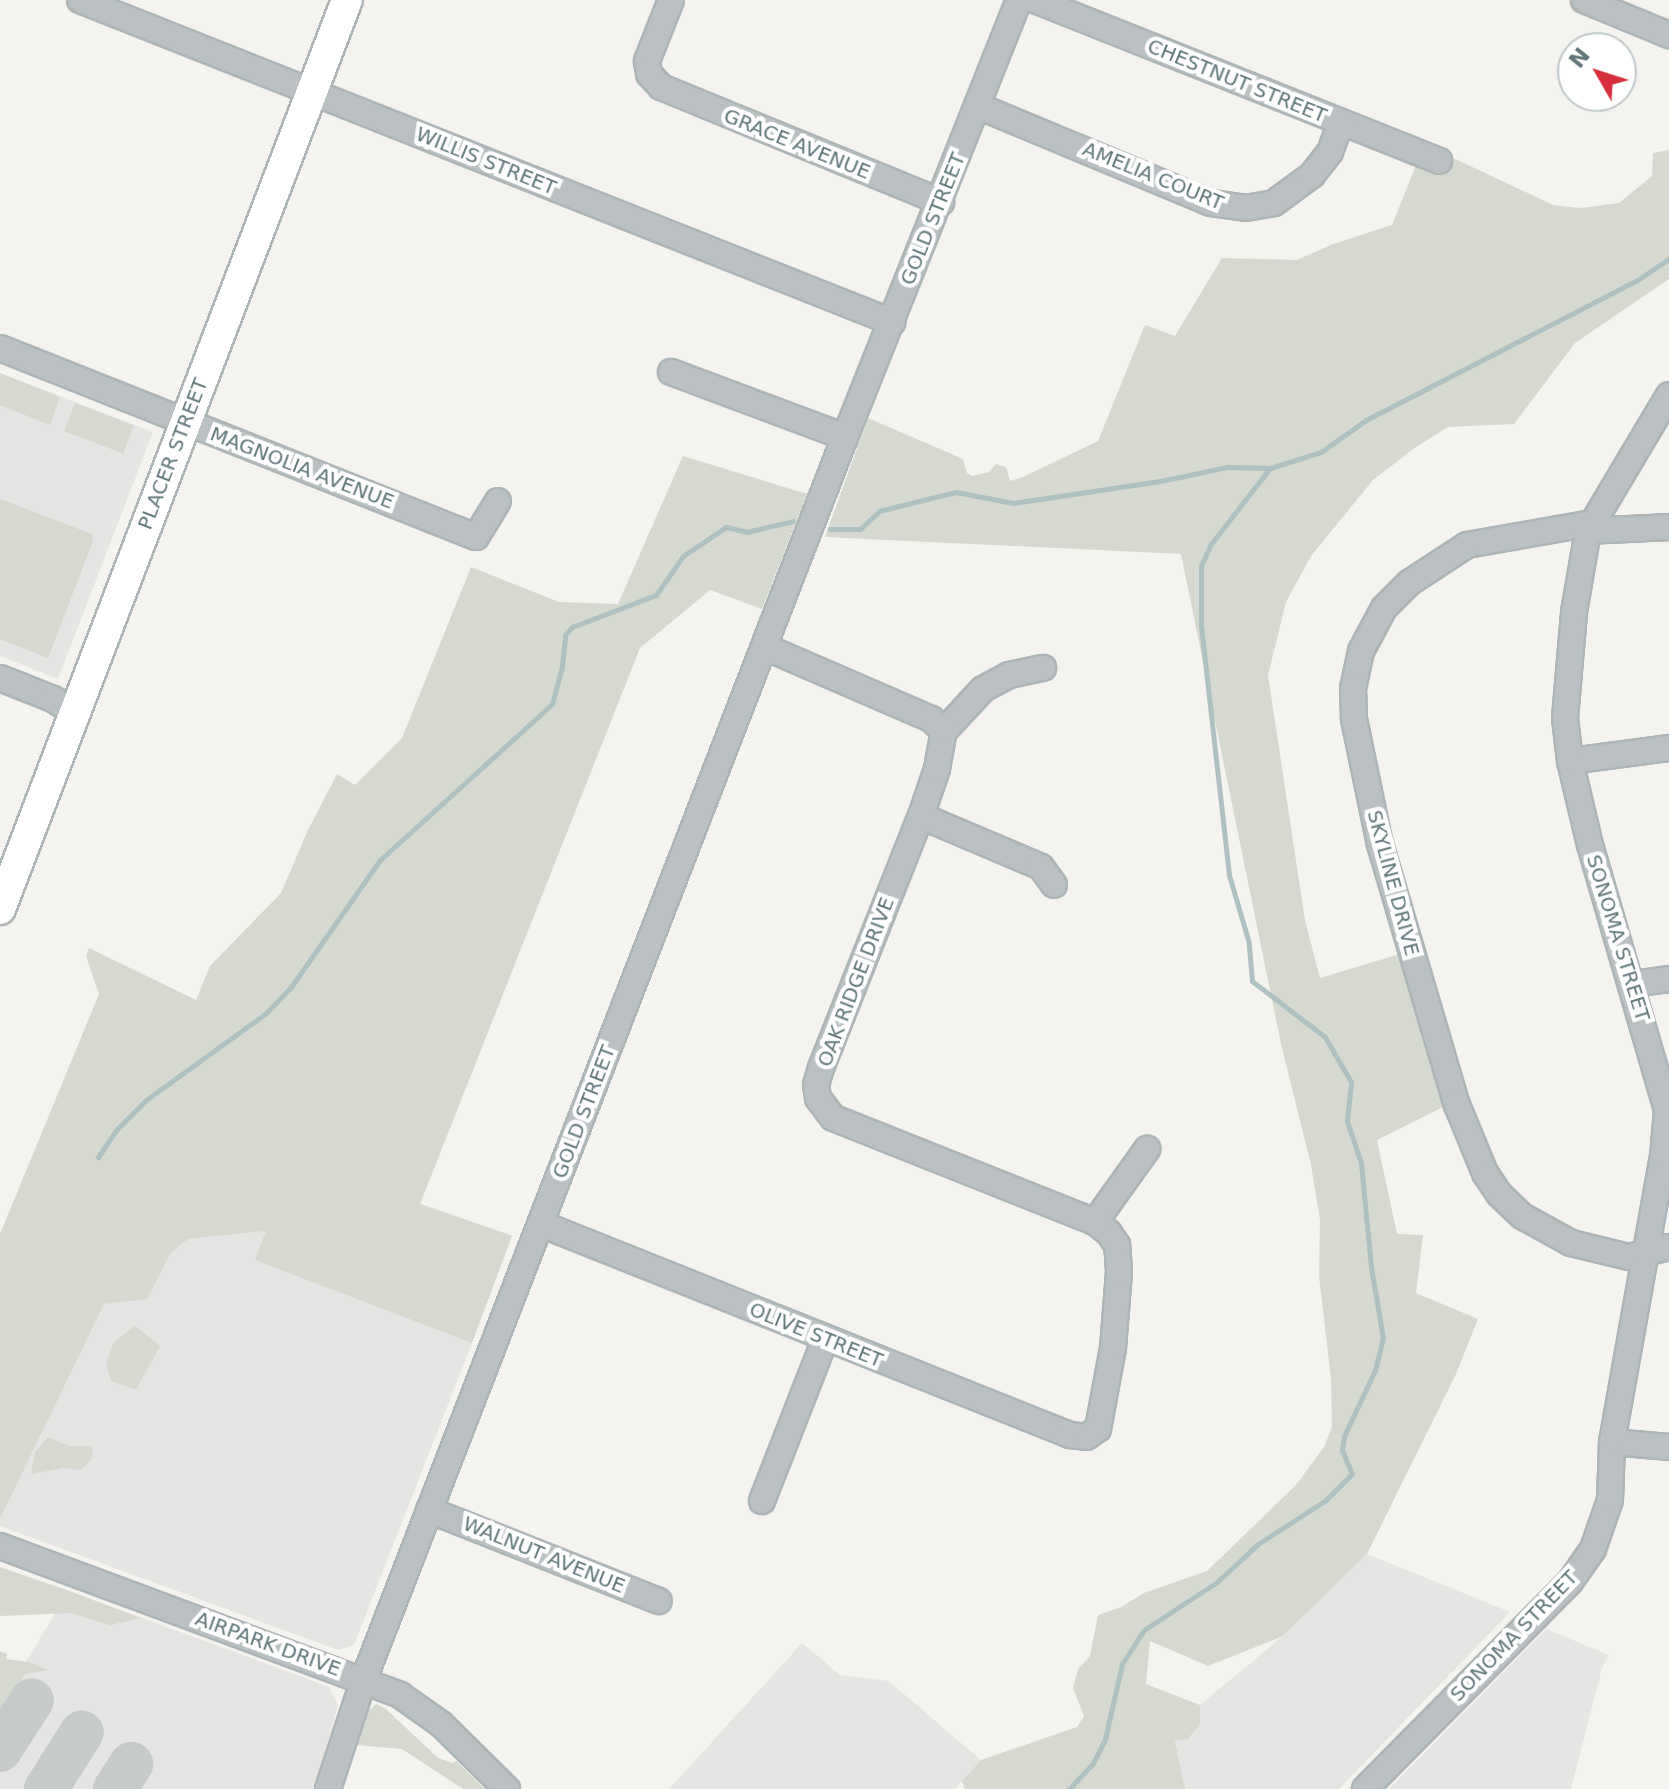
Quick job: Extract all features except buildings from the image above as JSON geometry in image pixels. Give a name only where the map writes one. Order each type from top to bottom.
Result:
[{"type":"main road","name":"PLACER STREET","points":[[0,909],[347,0]]},
{"type":"street","name":"WILLIS STREET","points":[[80,0],[892,322]]},
{"type":"street","name":"GRACE AVENUE","points":[[671,0],[647,61],[649,74],[655,82],[680,98],[941,202]]},
{"type":"street","name":"GOLD STREET","points":[[328,1789],[364,1679],[429,1510],[845,437],[1019,0]]},
{"type":"street","name":"CHESTNUT STREET","points":[[1035,0],[1439,161]]},
{"type":"street","points":[[1584,0],[1669,35]]},
{"type":"street","name":"AMELIA COURT","points":[[978,106],[1211,203],[1246,208],[1274,203],[1312,175],[1330,152],[1341,122]]},
{"type":"street","name":"MAGNOLIA AVENUE","points":[[0,348],[476,537],[498,501]]},
{"type":"street","points":[[671,372],[845,437]]},
{"type":"street","name":"SONOMA STREET","points":[[1365,1789],[1570,1582],[1593,1549],[1610,1500],[1612,1442],[1663,1157],[1667,1110],[1633,984],[1590,845],[1565,731],[1574,612],[1590,527],[1669,395]]},
{"type":"street","name":"SKYLINE DRIVE","points":[[1669,527],[1590,527],[1467,545],[1439,560],[1409,583],[1380,615],[1359,656],[1352,700],[1357,741],[1380,844],[1457,1105],[1485,1173],[1508,1204],[1551,1235],[1629,1257],[1669,1247]]},
{"type":"street","points":[[765,647],[931,719],[944,731],[983,689],[1009,675],[1043,668]]},
{"type":"street","points":[[0,678],[53,699],[75,713]]},
{"type":"street","name":"OAK RIDGE DRIVE","points":[[944,731],[937,769],[921,816],[821,1068],[816,1085],[818,1098],[827,1114],[842,1122],[1095,1222]]},
{"type":"street","points":[[1570,761],[1669,748]]},
{"type":"street","points":[[921,816],[1041,867],[1054,885]]},
{"type":"street","points":[[1633,984],[1669,979]]},
{"type":"street","points":[[1095,1222],[1147,1149]]},
{"type":"street","name":"OLIVE STREET","points":[[541,1224],[1070,1435],[1093,1435],[1103,1416],[1119,1271],[1117,1245],[1095,1222]]},
{"type":"street","points":[[762,1501],[825,1339]]},
{"type":"street","points":[[1612,1442],[1669,1447]]},
{"type":"street","name":"WALNUT AVENUE","points":[[429,1510],[659,1601]]},
{"type":"street","name":"AIRPARK DRIVE","points":[[0,1546],[364,1679],[427,1712],[507,1789]]},
{"type":"shaded area","points":[[1669,150],[1669,279],[1575,343],[1514,424],[1448,427],[1373,480],[1311,556],[1286,602],[1268,675],[1305,920],[1320,978],[1403,953],[1447,1105],[1377,1140],[1397,1234],[1423,1235],[1416,1293],[1478,1319],[1456,1374],[1367,1554],[1283,1636],[1208,1666],[1150,1641],[1146,1684],[1200,1705],[1200,1724],[1188,1739],[1175,1740],[1185,1789],[965,1789],[962,1781],[981,1760],[1077,1727],[1084,1716],[1073,1688],[1078,1669],[1090,1656],[1098,1615],[1121,1607],[1144,1593],[1207,1571],[1296,1485],[1324,1447],[1332,1427],[1331,1379],[1319,1276],[1320,1220],[1311,1165],[1281,1044],[1181,554],[825,537],[868,418],[963,459],[967,473],[972,476],[989,472],[996,464],[1006,467],[1010,481],[1023,477],[1098,441],[1145,325],[1175,336],[1222,258],[1297,260],[1333,244],[1392,225],[1416,165],[1439,173],[1449,156],[1553,205],[1581,208],[1619,203],[1652,176],[1653,153]]},
{"type":"shaded area","points":[[0,373],[153,432],[58,679],[0,656]]},
{"type":"shaded area","points":[[0,373],[60,397],[50,425],[0,405]]},
{"type":"shaded area","points":[[75,403],[134,426],[123,454],[64,431]]},
{"type":"shaded area","points":[[683,456],[807,494],[762,609],[710,590],[640,648],[420,1204],[512,1236],[472,1343],[255,1260],[266,1231],[188,1239],[170,1254],[147,1299],[104,1304],[0,1519],[0,1234],[99,994],[86,956],[89,948],[196,1000],[210,966],[281,893],[337,774],[355,785],[402,738],[471,567],[559,602],[618,604]]},
{"type":"shaded area","points":[[0,499],[92,534],[93,541],[48,658],[0,639]]},
{"type":"shaded area","points":[[355,1181],[508,1234],[472,1343],[354,1645],[338,1650],[0,1526],[0,1519],[104,1303],[147,1298],[170,1254],[188,1239],[267,1231]]},
{"type":"shaded area","points":[[135,1326],[160,1346],[136,1390],[111,1381],[106,1363],[114,1342]]},
{"type":"shaded area","points":[[48,1437],[69,1446],[90,1446],[93,1450],[91,1460],[80,1470],[64,1468],[31,1474],[35,1452]]},
{"type":"shaded area","points":[[1367,1554],[1510,1612],[1339,1789],[1185,1789],[1175,1739],[1188,1739],[1200,1724],[1200,1705],[1283,1636]]},
{"type":"shaded area","points":[[0,1567],[141,1618],[110,1625],[71,1613],[0,1616]]},
{"type":"shaded area","points":[[69,1591],[329,1687],[338,1705],[315,1789],[0,1789],[0,1704]]},
{"type":"shaded area","points":[[1546,1629],[1609,1655],[1602,1668],[1571,1789],[1389,1789]]},
{"type":"shaded area","points":[[802,1643],[840,1675],[889,1681],[981,1760],[955,1789],[669,1789]]},
{"type":"shaded area","points":[[0,1651],[7,1654],[6,1659],[29,1662],[48,1670],[25,1674],[0,1710]]},
{"type":"shaded area","points":[[376,1704],[386,1709],[438,1758],[453,1763],[456,1761],[485,1789],[463,1789],[402,1749],[355,1745],[367,1712]]},
{"type":"waterway","points":[[830,529],[860,529],[879,511],[956,492],[1013,503],[1160,481],[1227,467],[1270,468],[1321,452],[1366,420],[1639,279],[1669,259]]},
{"type":"waterway","points":[[1069,1789],[1093,1763],[1105,1739],[1122,1664],[1144,1630],[1217,1582],[1258,1544],[1326,1500],[1352,1474],[1342,1450],[1344,1436],[1375,1370],[1383,1338],[1371,1267],[1361,1163],[1347,1121],[1351,1082],[1325,1037],[1252,981],[1249,943],[1229,875],[1201,625],[1201,566],[1211,544],[1270,468]]},
{"type":"waterway","points":[[98,1157],[117,1129],[146,1100],[266,1013],[291,987],[380,860],[552,704],[562,666],[565,635],[572,627],[656,595],[683,556],[726,527],[747,532],[793,521]]},
{"type":"taxiway","points":[[0,1750],[32,1700]]},
{"type":"taxiway","points":[[46,1789],[82,1732]]},
{"type":"taxiway","points":[[115,1789],[131,1764]]}]
